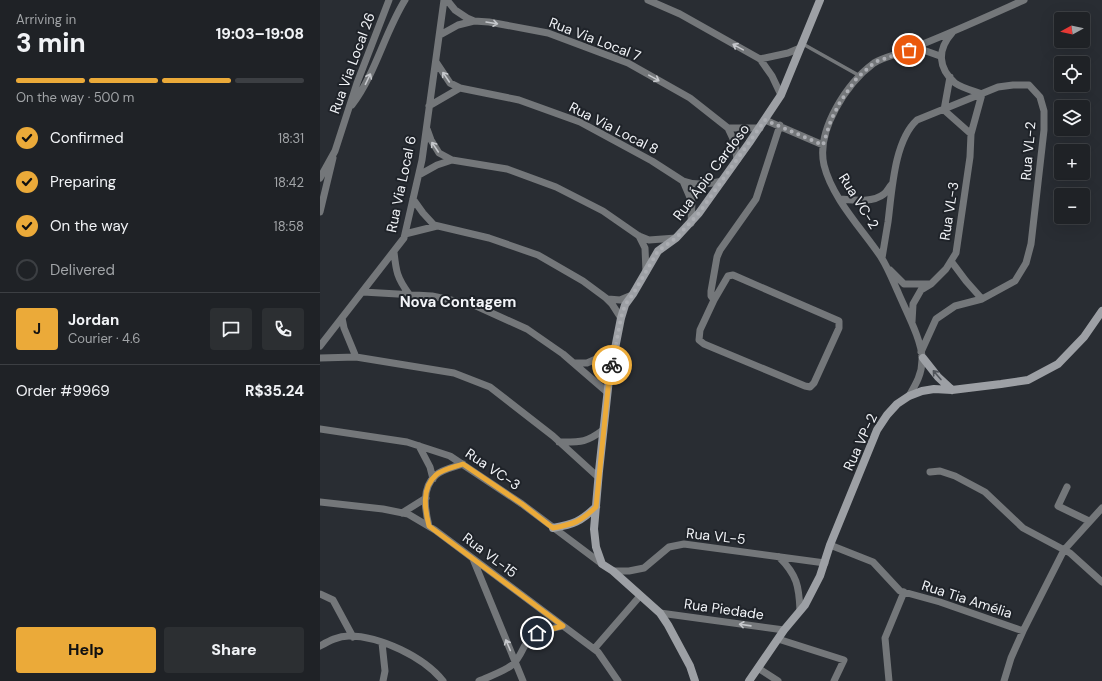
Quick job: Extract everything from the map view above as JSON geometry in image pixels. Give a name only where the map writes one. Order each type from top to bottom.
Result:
[{"type":"street","name":"Rua Via Local 26","points":[[320,178],[335,150],[347,112],[389,0]]},
{"type":"street","points":[[347,112],[362,93],[405,0]]},
{"type":"street","name":"Rua Via Local 6","points":[[320,346],[404,238],[422,160],[444,0]]},
{"type":"street","name":"Rua Via Local 7","points":[[447,0],[455,10],[474,21]]},
{"type":"street","points":[[648,0],[680,14],[760,59],[772,76],[781,95]]},
{"type":"street","name":"Rua Ápio Cardoso","points":[[602,564],[596,547],[594,529],[598,477],[607,392],[614,351],[625,305],[658,251],[676,238],[691,223],[760,128],[781,95],[820,0]]},
{"type":"street","name":"Rua VC-2","points":[[909,396],[918,383],[922,371],[922,355],[916,332],[882,258],[840,199],[831,183],[824,164],[823,145],[831,120],[840,102],[860,76],[875,62],[909,50],[1024,0]]},
{"type":"street","name":"Rua Via Local 7","points":[[440,35],[458,25],[474,21],[489,22],[548,33],[628,63],[690,98],[728,128],[735,143],[737,160]]},
{"type":"street","points":[[953,31],[945,40],[940,56],[945,71],[956,83],[982,94]]},
{"type":"street","points":[[760,59],[788,53],[801,45]]},
{"type":"street","points":[[909,50],[926,51],[940,56]]},
{"type":"street","name":"Rua Via Local 8","points":[[436,62],[450,83],[460,88],[520,100],[580,122],[652,161],[683,182],[691,184],[711,184],[722,181]]},
{"type":"street","points":[[950,77],[944,110],[970,134]]},
{"type":"street","name":"Rua VL-2","points":[[882,258],[895,166],[910,126],[918,120],[998,87],[1029,85],[1040,97],[1044,111],[1044,130],[1031,244],[1026,263],[1015,281],[982,299],[955,306],[936,319],[922,355]]},
{"type":"street","points":[[429,106],[460,88]]},
{"type":"street","name":"Rua VL-3","points":[[912,325],[913,304],[921,290],[931,284],[946,269],[956,253],[970,157],[970,134],[982,94]]},
{"type":"street","points":[[765,120],[780,125],[823,145]]},
{"type":"street","points":[[714,300],[711,296],[711,291],[720,250],[756,199],[780,125]]},
{"type":"street","points":[[426,127],[431,140],[439,153],[452,160],[507,170],[556,187],[603,211],[639,236],[649,240],[676,238]]},
{"type":"street","points":[[728,128],[760,128]]},
{"type":"street","points":[[320,212],[335,150]]},
{"type":"street","points":[[419,175],[437,165],[452,160]]},
{"type":"street","points":[[683,182],[692,202],[691,223]]},
{"type":"street","points":[[840,199],[860,201],[876,198],[884,194],[893,182]]},
{"type":"street","points":[[413,199],[422,213],[434,225],[489,238],[538,255],[583,281],[606,298],[621,318]]},
{"type":"street","points":[[405,234],[437,226]]},
{"type":"street","points":[[639,236],[645,248],[646,272]]},
{"type":"street","points":[[394,252],[397,274],[400,283],[409,294]]},
{"type":"street","points":[[951,261],[982,299]]},
{"type":"street","points":[[887,268],[904,284],[931,284]]},
{"type":"street","points":[[733,275],[839,321],[838,328],[814,383],[810,387],[805,386],[704,344],[700,340],[700,330],[714,300],[728,276],[733,275]]},
{"type":"street","points":[[363,292],[432,296],[474,305],[527,329],[563,354],[607,392]]},
{"type":"street","points":[[606,298],[620,300],[633,294]]},
{"type":"street","name":"Rua VP-2","points":[[749,681],[784,630],[805,605],[820,576],[830,545],[877,430],[887,415],[897,404],[909,396],[922,391],[934,389],[952,390],[1028,380],[1058,364],[1084,337],[1102,311]]},
{"type":"street","points":[[342,318],[344,328],[356,357]]},
{"type":"street","points":[[574,363],[587,362],[614,351]]},
{"type":"street","points":[[922,355],[938,377],[952,390]]},
{"type":"street","points":[[320,358],[356,357],[454,373],[490,387],[559,442],[598,477]]},
{"type":"street","name":"Rua VC-3","points":[[320,429],[406,442],[450,456],[463,464],[522,504],[613,571],[660,613],[690,666],[695,681]]},
{"type":"street","points":[[559,442],[578,442],[592,438],[603,430]]},
{"type":"street","points":[[419,446],[430,467],[433,479]]},
{"type":"street","points":[[429,526],[426,513],[426,498],[430,483],[436,475],[463,464]]},
{"type":"street","points":[[930,472],[940,471],[955,476],[985,492],[1023,528],[1070,552],[1102,582]]},
{"type":"street","points":[[1067,487],[1058,506],[1089,521]]},
{"type":"street","points":[[402,513],[426,498]]},
{"type":"street","name":"Rua VL-15","points":[[320,502],[383,509],[408,514],[429,526],[598,652],[618,681]]},
{"type":"street","points":[[553,528],[572,524],[586,517],[596,507]]},
{"type":"street","points":[[1004,681],[1011,658],[1023,631],[1064,550],[1102,508]]},
{"type":"street","name":"Rua VL-5","points":[[613,571],[629,571],[644,568],[669,547],[684,544],[825,563]]},
{"type":"street","name":"Rua Tia Amélia","points":[[830,545],[873,562],[900,591],[940,602],[1023,631]]},
{"type":"street","points":[[779,557],[794,576],[799,592],[800,610]]},
{"type":"street","points":[[472,559],[523,681]]},
{"type":"street","name":"Rua Tia Amélia","points":[[889,681],[885,638],[904,592]]},
{"type":"street","points":[[320,594],[333,600],[353,636]]},
{"type":"street","points":[[594,649],[640,596]]},
{"type":"street","name":"Rua Piedade","points":[[660,613],[784,630]]},
{"type":"street","points":[[479,681],[498,673],[513,664],[527,641],[537,633],[563,626]]},
{"type":"street","points":[[320,646],[335,638],[353,636],[369,638],[396,648],[421,661],[443,681]]},
{"type":"street","points":[[778,639],[844,660],[834,681]]},
{"type":"street","points":[[382,643],[386,671],[383,681]]},
{"type":"street","points":[[758,668],[778,681]]},
{"type":"lane","points":[[801,45],[860,76]]},
{"type":"way so far","points":[[612,365],[625,305],[658,251],[676,238],[699,213],[765,120],[780,125],[823,145],[831,120],[840,102],[857,78],[875,62],[909,50]]},
{"type":"district","name":"Nova Contagem","points":[[458,302]]},
{"type":"route","points":[[537,633],[547,629],[563,626],[429,526],[425,503],[426,492],[436,475],[463,464],[522,504],[553,528],[572,524],[586,517],[596,507],[609,379],[612,365]]}]
